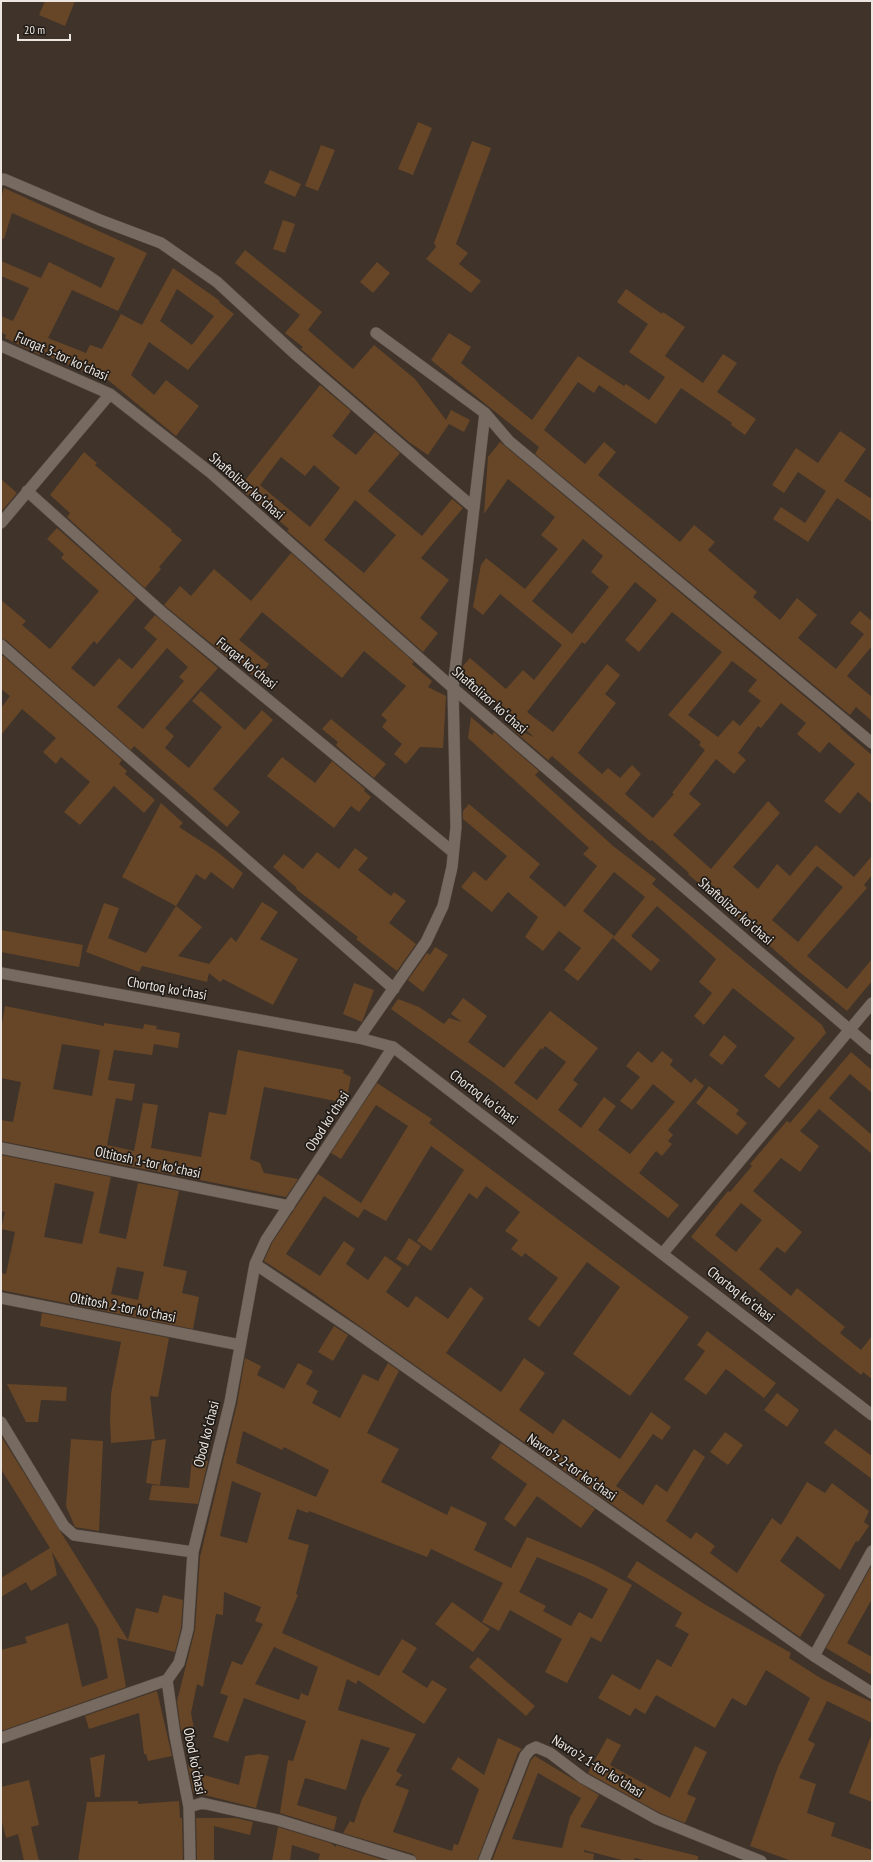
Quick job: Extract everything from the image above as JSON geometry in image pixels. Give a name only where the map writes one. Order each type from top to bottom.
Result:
[{"type":"street","points":[[1,180],[4,179],[100,220],[161,243],[217,282],[294,353],[474,508]]},
{"type":"street","points":[[376,333],[485,413],[509,441],[872,743]]},
{"type":"street","name":"Furqat 3-tor koʻchasi","points":[[1,346],[110,394]]},
{"type":"street","points":[[1,523],[110,394]]},
{"type":"street","name":"Shaftolizor koʻchasi","points":[[110,394],[211,473],[453,688],[872,1049]]},
{"type":"street","points":[[359,1038],[426,942],[443,906],[452,868],[456,827],[453,688],[485,413]]},
{"type":"street","name":"Furqat koʻchasi","points":[[27,491],[164,614],[453,852]]},
{"type":"street","points":[[1,645],[394,989]]},
{"type":"street","name":"Chortoq koʻchasi","points":[[1,973],[359,1038],[393,1047],[872,1415]]},
{"type":"street","points":[[663,1253],[872,1003]]},
{"type":"street","name":"Obod koʻchasi","points":[[190,1861],[189,1807],[175,1736],[167,1680],[179,1663],[188,1629],[193,1552],[230,1402],[255,1264],[266,1240],[393,1047]]},
{"type":"street","name":"Oltitosh 1-tor koʻchasi","points":[[1,1148],[289,1206]]},
{"type":"street","name":"Navroʻz 2-tor koʻchasi","points":[[255,1264],[356,1332],[814,1656],[872,1693]]},
{"type":"street","name":"Oltitosh 2-tor koʻchasi","points":[[1,1298],[240,1345]]},
{"type":"street","points":[[1,1422],[64,1526],[74,1535],[193,1552]]},
{"type":"street","points":[[814,1656],[872,1551]]},
{"type":"street","points":[[1,1738],[167,1680]]},
{"type":"street","name":"Navroʻz 1-tor koʻchasi","points":[[484,1861],[525,1756],[530,1750],[536,1747],[550,1753],[583,1778],[657,1819],[760,1861]]},
{"type":"street","points":[[189,1807],[202,1803],[278,1820],[411,1861]]},
{"type":"building","points":[[45,1],[75,1],[65,26],[39,15]]},
{"type":"building","points":[[418,122],[432,128],[413,175],[398,169]]},
{"type":"building","points":[[472,141],[491,148],[456,244],[468,253],[459,264],[481,281],[471,293],[426,259],[436,247],[434,243]]},
{"type":"building","points":[[321,145],[335,150],[318,191],[305,186]]},
{"type":"building","points":[[270,170],[301,184],[295,197],[264,183]]},
{"type":"building","points":[[4,188],[147,253],[118,311],[72,290],[48,338],[86,353],[90,345],[102,349],[121,314],[142,325],[173,268],[220,301],[219,302],[234,314],[188,370],[149,342],[131,375],[154,395],[166,380],[199,406],[176,436],[102,375],[84,368],[83,371],[41,353],[40,355],[5,338],[6,335],[1,332],[1,316],[13,321],[29,288],[1,276],[1,261],[41,278],[49,262],[101,288],[115,258],[12,213],[4,239],[1,238],[1,197]],"holes":[[[177,289],[214,316],[192,345],[160,321]]]},
{"type":"building","points":[[283,220],[295,224],[285,253],[273,249]]},
{"type":"building","points":[[245,250],[322,312],[308,330],[353,369],[374,345],[415,379],[446,420],[451,410],[470,420],[464,432],[449,424],[428,455],[409,442],[301,349],[303,347],[285,333],[300,315],[235,263]]},
{"type":"building","points":[[377,262],[390,273],[373,293],[360,282]]},
{"type":"building","points":[[626,289],[662,314],[663,312],[685,327],[665,356],[703,383],[723,354],[737,363],[717,392],[756,419],[745,435],[731,425],[732,423],[681,388],[656,424],[599,385],[594,393],[578,382],[544,430],[585,464],[604,442],[616,452],[598,475],[680,542],[694,525],[715,542],[708,550],[757,592],[753,597],[780,620],[797,598],[817,615],[798,638],[836,669],[864,634],[850,623],[860,611],[872,621],[872,646],[847,676],[872,697],[872,721],[856,707],[850,715],[535,454],[539,447],[431,360],[449,333],[471,347],[461,363],[532,420],[578,356],[624,386],[626,384],[649,400],[665,377],[629,352],[648,324],[617,302]]},
{"type":"building","points":[[320,385],[351,411],[332,436],[356,455],[375,432],[400,453],[368,491],[422,536],[452,499],[463,508],[421,558],[449,580],[420,618],[438,633],[423,652],[287,531],[289,529],[239,488]],"holes":[[[281,457],[305,476],[314,465],[340,488],[310,527],[260,485]],[[355,500],[396,535],[364,573],[324,540]]]},
{"type":"building","points":[[840,431],[866,449],[844,481],[872,499],[872,522],[837,498],[808,542],[773,519],[781,507],[805,523],[826,491],[798,472],[784,493],[772,485],[796,448],[818,463]]},
{"type":"building","points":[[500,442],[841,727],[840,728],[872,755],[872,804],[858,792],[840,814],[824,801],[855,764],[829,742],[820,753],[797,734],[806,723],[781,703],[761,728],[758,726],[738,753],[746,760],[734,774],[716,759],[689,794],[701,804],[673,835],[711,869],[768,801],[780,813],[733,867],[758,889],[777,864],[790,876],[816,845],[854,877],[872,856],[872,875],[864,885],[867,888],[807,956],[847,989],[872,959],[872,981],[847,1011],[796,969],[688,874],[689,873],[652,840],[650,841],[552,756],[548,760],[507,725],[534,737],[462,673],[463,666],[470,658],[506,689],[523,670],[534,680],[562,645],[500,594],[483,615],[473,607],[481,565],[486,558],[525,589],[558,549],[541,535],[555,517],[508,479],[484,514],[488,457]],"holes":[[[583,539],[603,556],[591,572],[609,587],[572,634],[532,601]],[[635,582],[657,600],[625,640],[639,652],[672,612],[722,652],[668,715],[701,742],[699,745],[705,750],[672,793],[674,794],[653,818],[625,794],[641,774],[632,765],[620,778],[608,768],[602,774],[578,753],[616,703],[605,694],[620,675],[607,664],[553,732],[527,712],[582,642],[585,644]],[[732,661],[757,680],[748,691],[761,701],[740,726],[733,720],[718,737],[688,715]],[[817,866],[843,887],[798,942],[772,920]]]},
{"type":"building","points":[[84,452],[97,463],[95,465],[182,540],[159,567],[161,569],[145,588],[67,517],[70,513],[50,495]]},
{"type":"building","points":[[1,479],[17,493],[1,512]]},
{"type":"building","points":[[57,528],[136,598],[97,644],[94,641],[71,668],[94,687],[119,658],[132,669],[157,639],[144,628],[155,615],[218,668],[165,728],[174,736],[165,748],[189,768],[222,727],[192,701],[201,691],[245,730],[262,710],[273,720],[213,789],[240,812],[227,827],[134,746],[131,750],[6,640],[1,638],[1,600],[26,621],[22,625],[50,649],[99,591],[61,558],[64,554],[47,539]],"holes":[[[167,648],[188,667],[179,677],[184,681],[143,729],[117,707]]]},
{"type":"building","points":[[291,553],[414,662],[412,664],[432,681],[428,687],[446,696],[443,748],[420,747],[406,764],[394,754],[402,744],[382,727],[387,720],[381,715],[406,686],[364,651],[342,678],[262,612],[239,640],[269,664],[257,679],[229,655],[228,657],[164,605],[180,586],[191,596],[214,569],[251,601]]},
{"type":"building","points":[[1,654],[122,760],[119,764],[127,771],[125,774],[155,800],[144,813],[114,786],[80,825],[64,812],[90,782],[61,757],[56,764],[43,752],[56,738],[22,709],[1,735],[1,708],[10,696],[1,689]]},
{"type":"building","points":[[471,717],[492,735],[494,732],[539,771],[535,775],[613,846],[656,879],[652,884],[822,1025],[826,1033],[779,1088],[764,1076],[795,1038],[733,988],[704,1025],[694,1016],[712,993],[699,982],[716,959],[657,906],[631,936],[660,960],[651,971],[613,938],[645,897],[614,872],[583,911],[614,936],[578,981],[564,970],[581,948],[559,931],[543,951],[525,937],[538,917],[508,892],[492,912],[461,887],[474,871],[486,881],[507,856],[463,819],[463,811],[469,804],[540,864],[529,877],[565,907],[597,866],[583,854],[589,848],[468,738]]},
{"type":"building","points":[[331,719],[386,764],[374,778],[341,750],[336,745],[338,742],[322,729]]},
{"type":"building","points":[[282,757],[315,783],[332,761],[365,789],[364,791],[371,797],[359,812],[351,806],[334,828],[267,776]]},
{"type":"building","points":[[161,803],[183,823],[179,827],[216,851],[243,873],[233,889],[211,872],[205,880],[196,874],[176,906],[122,877]]},
{"type":"building","points":[[355,848],[368,858],[358,870],[391,896],[394,892],[406,901],[389,923],[416,944],[397,971],[356,939],[358,937],[296,889],[297,888],[273,867],[284,854],[303,869],[317,852],[339,869]]},
{"type":"building","points":[[262,902],[278,912],[260,939],[298,959],[273,1005],[223,979],[220,982],[209,973],[207,982],[142,966],[139,972],[86,952],[104,903],[119,908],[108,938],[146,953],[176,906],[202,927],[178,956],[209,964],[231,937],[236,942]]},
{"type":"building","points":[[1,930],[83,945],[79,967],[1,952]]},
{"type":"building","points":[[435,947],[448,955],[423,992],[408,980],[427,953],[430,955]]},
{"type":"building","points":[[354,983],[374,990],[362,1022],[343,1014]]},
{"type":"building","points":[[463,998],[487,1016],[468,1042],[504,1068],[550,1011],[598,1048],[573,1080],[578,1084],[558,1110],[581,1128],[604,1097],[616,1106],[598,1130],[630,1154],[675,1102],[653,1084],[632,1110],[620,1101],[640,1077],[626,1066],[638,1051],[652,1063],[662,1051],[673,1060],[670,1065],[691,1083],[695,1078],[704,1086],[668,1130],[673,1135],[668,1141],[672,1144],[662,1156],[656,1151],[639,1173],[679,1205],[668,1218],[493,1082],[391,1009],[398,999],[419,1007],[444,1024],[449,1018],[462,1022],[451,1014]],"holes":[[[545,1046],[566,1062],[537,1100],[514,1083],[541,1048],[542,1050]]]},
{"type":"building","points":[[5,1006],[104,1026],[104,1023],[143,1029],[144,1024],[157,1026],[156,1029],[180,1033],[178,1048],[154,1044],[152,1055],[114,1050],[108,1080],[135,1084],[132,1101],[116,1098],[107,1145],[134,1151],[143,1103],[158,1105],[151,1148],[201,1157],[209,1112],[226,1115],[238,1050],[344,1070],[343,1073],[351,1077],[346,1103],[264,1087],[250,1159],[260,1163],[264,1173],[298,1179],[286,1197],[1,1141],[1,1120],[13,1122],[21,1082],[1,1078],[1,1030]],"holes":[[[62,1044],[100,1050],[92,1096],[53,1089]]]},
{"type":"building","points":[[724,1035],[737,1046],[722,1065],[709,1055]]},
{"type":"building","points":[[851,1052],[872,1070],[872,1093],[850,1074],[829,1098],[872,1135],[872,1154],[819,1109],[800,1131],[819,1146],[800,1172],[781,1158],[753,1191],[802,1232],[785,1253],[777,1247],[759,1269],[791,1296],[797,1288],[845,1327],[840,1333],[861,1350],[872,1336],[872,1379],[863,1372],[861,1375],[691,1237],[728,1191],[730,1192],[752,1166],[750,1164],[787,1121],[790,1123]],"holes":[[[741,1203],[762,1220],[736,1252],[715,1235]]]},
{"type":"building","points":[[377,1083],[432,1119],[429,1123],[689,1317],[630,1396],[573,1354],[620,1287],[587,1262],[539,1327],[528,1319],[558,1278],[525,1253],[522,1257],[511,1249],[518,1240],[505,1231],[520,1212],[486,1186],[477,1199],[469,1193],[431,1251],[417,1241],[464,1170],[431,1146],[386,1221],[364,1209],[358,1218],[324,1196],[286,1254],[320,1276],[344,1241],[355,1249],[346,1264],[368,1280],[385,1256],[402,1268],[386,1292],[408,1308],[416,1296],[448,1319],[470,1287],[484,1298],[446,1353],[501,1392],[524,1358],[545,1373],[519,1410],[553,1434],[563,1419],[620,1459],[651,1412],[671,1427],[662,1440],[653,1434],[616,1486],[643,1505],[656,1484],[667,1492],[694,1449],[705,1457],[666,1521],[691,1539],[696,1532],[715,1546],[710,1553],[737,1573],[772,1518],[781,1525],[807,1482],[825,1493],[832,1483],[869,1511],[864,1522],[869,1526],[858,1542],[856,1541],[840,1570],[797,1536],[780,1561],[825,1595],[800,1637],[310,1291],[264,1261],[272,1243],[318,1174],[361,1203],[408,1126],[376,1105],[341,1159],[331,1153]]},
{"type":"building","points":[[709,1086],[739,1110],[736,1114],[747,1123],[737,1135],[696,1103]]},
{"type":"building","points":[[1,1155],[111,1177],[99,1233],[126,1239],[138,1183],[179,1191],[163,1266],[187,1271],[182,1293],[199,1297],[193,1329],[1,1290],[1,1273],[6,1274],[15,1232],[1,1229],[5,1212],[1,1211]],"holes":[[[55,1183],[94,1192],[82,1244],[44,1237]],[[117,1267],[144,1272],[138,1300],[111,1294]]]},
{"type":"building","points":[[409,1238],[421,1246],[408,1266],[396,1259]]},
{"type":"building","points":[[42,1313],[169,1338],[158,1397],[150,1396],[155,1439],[111,1443],[111,1394],[121,1342],[40,1326]]},
{"type":"building","points":[[334,1326],[348,1335],[333,1361],[318,1352]]},
{"type":"building","points":[[707,1331],[776,1383],[764,1398],[726,1369],[706,1395],[684,1379],[705,1351],[697,1345]]},
{"type":"building","points":[[245,1358],[261,1366],[257,1375],[284,1389],[298,1363],[313,1371],[306,1384],[318,1391],[312,1403],[340,1418],[363,1374],[378,1381],[388,1363],[399,1371],[367,1433],[399,1449],[381,1482],[447,1515],[451,1506],[487,1523],[474,1550],[511,1568],[527,1537],[595,1565],[632,1585],[601,1642],[591,1637],[567,1683],[545,1672],[562,1639],[510,1610],[499,1631],[482,1622],[503,1583],[431,1549],[427,1557],[309,1511],[308,1513],[297,1509],[288,1539],[309,1545],[296,1594],[298,1595],[282,1633],[379,1676],[402,1639],[417,1648],[402,1672],[427,1688],[432,1680],[447,1689],[424,1724],[358,1680],[356,1684],[347,1679],[338,1710],[416,1734],[396,1771],[402,1775],[395,1785],[409,1790],[393,1832],[452,1851],[454,1844],[458,1845],[479,1789],[451,1769],[458,1757],[484,1775],[498,1738],[522,1749],[518,1753],[477,1861],[418,1861],[413,1854],[343,1833],[350,1821],[354,1823],[362,1799],[390,1748],[361,1739],[346,1790],[305,1778],[297,1805],[337,1817],[334,1830],[280,1813],[288,1760],[293,1761],[306,1721],[244,1698],[228,1742],[213,1737],[228,1696],[220,1693],[232,1661],[242,1665],[263,1624],[255,1621],[261,1607],[224,1592],[223,1615],[216,1614],[203,1687],[197,1684],[191,1713],[194,1729],[181,1731],[177,1701],[195,1630],[200,1557],[237,1404]],"holes":[[[243,1431],[282,1450],[284,1447],[329,1470],[316,1497],[236,1463]],[[232,1481],[261,1493],[247,1543],[220,1536]],[[537,1557],[587,1578],[608,1589],[592,1619],[579,1612],[571,1626],[543,1611],[546,1606],[519,1592]],[[274,1647],[318,1667],[308,1696],[301,1693],[299,1700],[255,1684]]]},
{"type":"building","points":[[7,1384],[67,1387],[66,1401],[41,1400],[38,1422],[26,1422]]},
{"type":"building","points":[[777,1393],[799,1410],[787,1427],[764,1410]]},
{"type":"building","points":[[835,1429],[872,1456],[872,1479],[824,1443]]},
{"type":"building","points":[[725,1432],[743,1445],[728,1465],[710,1452]]},
{"type":"building","points":[[1,1436],[128,1640],[136,1608],[158,1613],[163,1595],[183,1600],[181,1628],[175,1652],[117,1638],[126,1687],[1,1731],[1,1650],[27,1643],[25,1637],[68,1623],[82,1687],[108,1678],[98,1628],[52,1552],[57,1575],[31,1591],[26,1582],[1,1597],[1,1578],[50,1548],[1,1469]]},
{"type":"building","points":[[71,1439],[103,1441],[99,1531],[75,1527],[66,1506]]},
{"type":"building","points":[[166,1439],[160,1485],[146,1483],[152,1441]]},
{"type":"building","points":[[501,1443],[595,1509],[581,1528],[537,1496],[515,1527],[504,1519],[527,1484],[491,1458]]},
{"type":"building","points":[[192,1459],[208,1461],[198,1504],[149,1500],[152,1485],[189,1488]]},
{"type":"building","points":[[637,1561],[706,1605],[791,1653],[789,1658],[822,1679],[872,1702],[872,1723],[827,1701],[808,1740],[815,1744],[799,1778],[816,1784],[807,1813],[835,1823],[831,1836],[872,1850],[872,1861],[792,1861],[750,1846],[778,1767],[810,1698],[766,1670],[746,1706],[732,1698],[715,1728],[656,1695],[645,1714],[635,1708],[630,1716],[598,1698],[612,1674],[640,1690],[657,1659],[671,1667],[689,1634],[675,1626],[682,1613],[627,1577]]},
{"type":"building","points":[[872,1565],[872,1599],[847,1643],[872,1657],[872,1675],[826,1648]]},
{"type":"building","points":[[452,1602],[490,1629],[473,1652],[435,1624]]},
{"type":"building","points":[[478,1657],[535,1706],[526,1716],[469,1667]]},
{"type":"building","points":[[157,1691],[172,1756],[148,1761],[146,1754],[144,1754],[139,1713],[89,1729],[85,1716]]},
{"type":"building","points":[[872,1736],[872,1802],[849,1793]]},
{"type":"building","points":[[607,1738],[621,1745],[610,1765],[670,1798],[695,1746],[707,1752],[687,1794],[696,1798],[685,1823],[660,1813],[588,1773]]},
{"type":"building","points":[[105,1754],[100,1797],[95,1797],[90,1758]]},
{"type":"building","points":[[259,1754],[269,1756],[256,1808],[193,1792],[188,1765],[200,1763],[201,1774],[239,1785],[245,1756]]},
{"type":"building","points":[[535,1756],[599,1795],[580,1827],[698,1856],[698,1861],[648,1861],[635,1858],[634,1861],[626,1861],[584,1850],[584,1852],[594,1854],[593,1861],[492,1861],[531,1760]],"holes":[[[538,1773],[581,1798],[570,1817],[562,1848],[512,1839]]]},
{"type":"building","points":[[29,1780],[39,1825],[31,1827],[39,1861],[24,1861],[18,1834],[6,1838],[1,1818],[1,1787]]},
{"type":"building","points":[[138,1801],[138,1804],[179,1801],[180,1818],[182,1818],[183,1861],[78,1861],[87,1802]]},
{"type":"building","points":[[196,1818],[236,1818],[253,1822],[250,1835],[214,1826],[214,1861],[197,1861]]},
{"type":"building","points":[[278,1827],[330,1843],[336,1847],[336,1845],[387,1861],[318,1861],[320,1854],[292,1845],[290,1861],[272,1861]]}]
